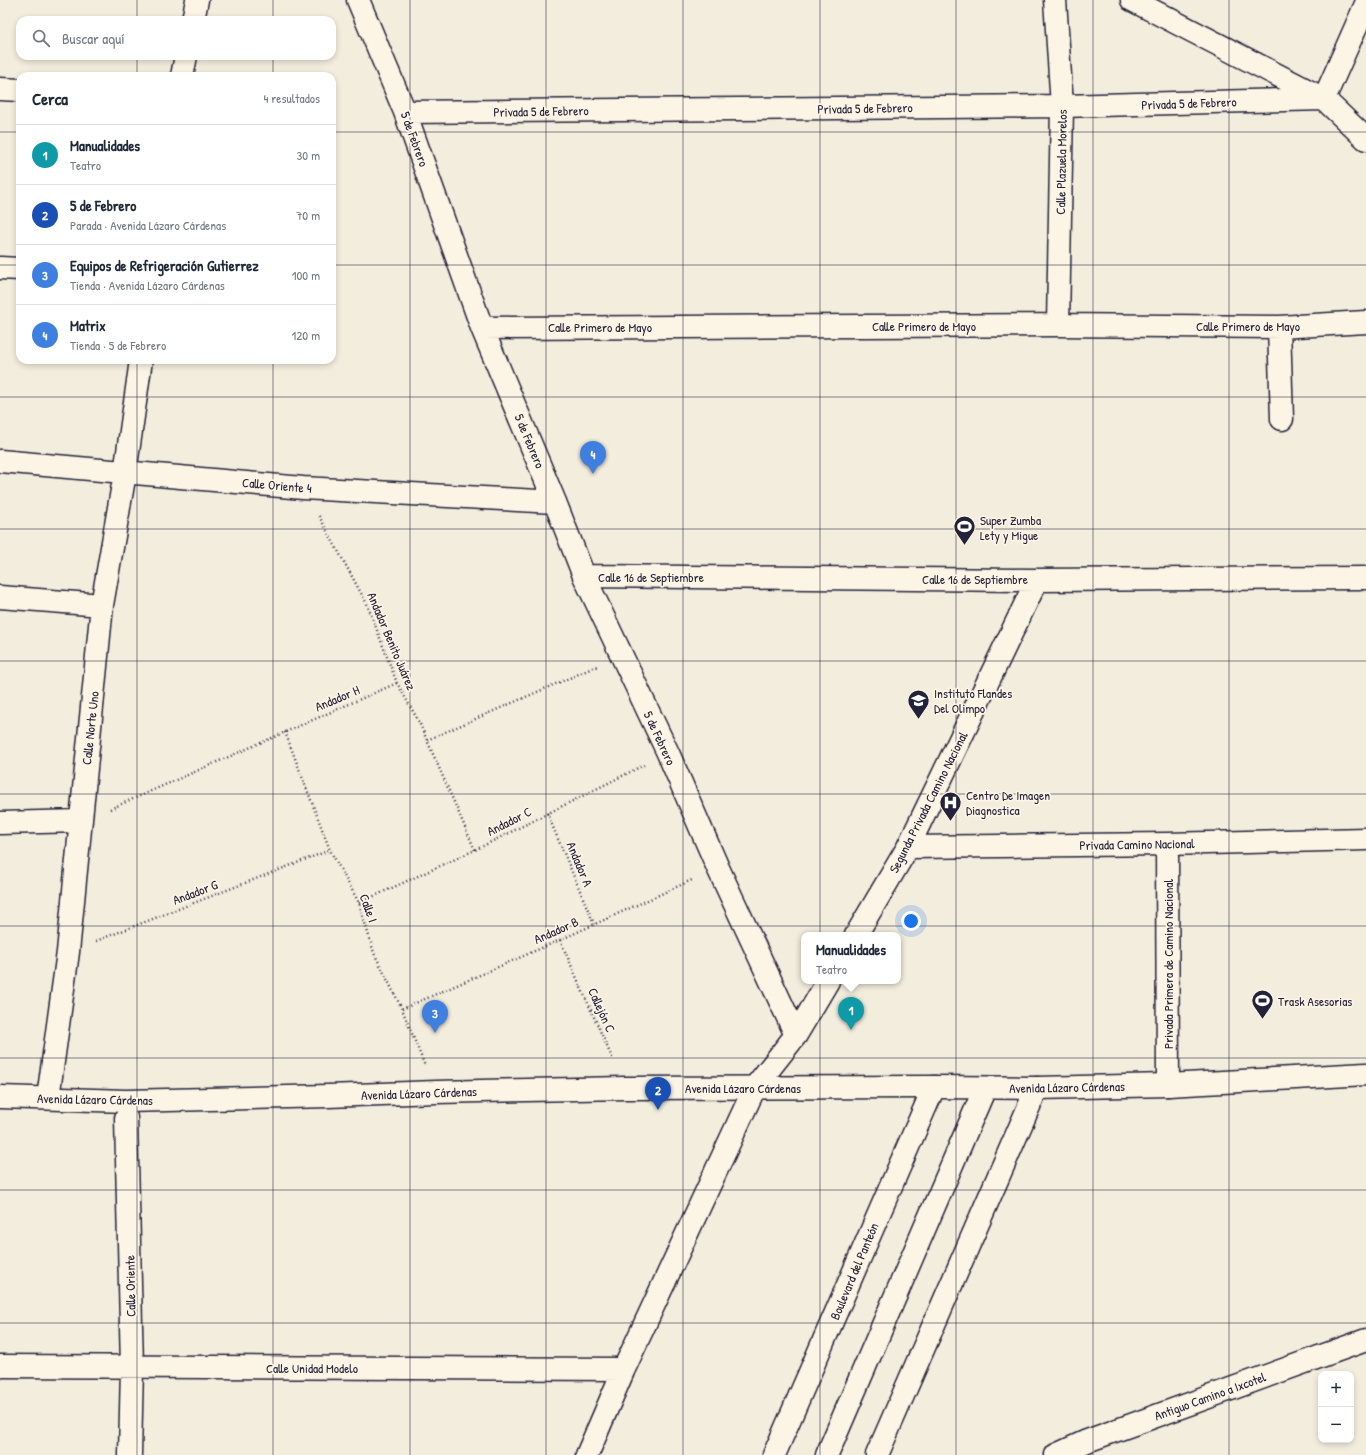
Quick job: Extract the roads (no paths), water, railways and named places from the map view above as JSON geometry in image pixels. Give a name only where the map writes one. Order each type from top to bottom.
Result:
[{"type":"street","points":[[194,16],[196,0]]},
{"type":"street","name":"5 de Febrero","points":[[358,0],[406,112],[482,328],[555,502],[584,576],[668,753],[718,868],[796,1035]]},
{"type":"street","name":"Calle Plazuela Morelos","points":[[1055,0],[1062,106],[1058,325]]},
{"type":"street","points":[[1132,0],[1324,99],[1366,139]]},
{"type":"street","points":[[1324,99],[1366,4]]},
{"type":"street","points":[[183,72],[185,60]]},
{"type":"street","points":[[0,89],[16,90]]},
{"type":"street","name":"Privada 5 de Febrero","points":[[406,112],[1062,106],[1324,99]]},
{"type":"street","points":[[0,268],[16,269]]},
{"type":"street","name":"Calle Primero de Mayo","points":[[482,328],[1058,325],[1279,327],[1366,322]]},
{"type":"street","points":[[1279,327],[1282,419]]},
{"type":"street","name":"Calle Norte Uno","points":[[48,1098],[68,952],[102,605],[125,473],[140,364]]},
{"type":"street","name":"Calle Oriente 4","points":[[0,461],[303,488],[555,502]]},
{"type":"street","name":"Calle 16 de Septiembre","points":[[584,576],[1037,580],[1366,578]]},
{"type":"street","name":"Segunda Privada Camino Nacional","points":[[858,932],[908,847],[1037,580]]},
{"type":"street","points":[[0,598],[102,605]]},
{"type":"street","points":[[0,823],[81,822]]},
{"type":"street","name":"Privada Camino Nacional","points":[[908,847],[1167,844],[1366,839]]},
{"type":"street","name":"Privada Primera de Camino Nacional","points":[[1167,844],[1168,1085]]},
{"type":"street","points":[[587,1455],[624,1369],[755,1087],[796,1035],[826,984]]},
{"type":"street","name":"Avenida Lázaro Cárdenas","points":[[0,1097],[126,1101],[626,1088],[934,1086],[1036,1088],[1168,1085],[1366,1074]]},
{"type":"street","name":"Boulevard del Panteón","points":[[774,1455],[934,1086]]},
{"type":"street","points":[[827,1455],[985,1088]]},
{"type":"street","points":[[877,1455],[1036,1088]]},
{"type":"street","name":"Calle Oriente","points":[[126,1118],[132,1367],[130,1455]]},
{"type":"street","name":"Antiguo Camino a Ixcotel","points":[[1056,1455],[1087,1441],[1366,1340]]},
{"type":"street","name":"Calle Unidad Modelo","points":[[0,1366],[624,1369]]},
{"type":"place","name":"Matrix","points":[[593,474]]},
{"type":"place","name":"Super Zumba Lety y Migue","points":[[965,546]]},
{"type":"place","name":"Instituto Flandes Del Olimpo","points":[[919,720]]},
{"type":"place","name":"Centro De Imagen Diagnostica","points":[[951,822]]},
{"type":"place","name":"Trask Asesorias","points":[[1262,1020]]},
{"type":"place","name":"Manualidades","points":[[851,1030]]},
{"type":"place","name":"Equipos de Refrigeración Gutierrez","points":[[435,1033]]},
{"type":"place","name":"5 de Febrero","points":[[658,1110]]}]
